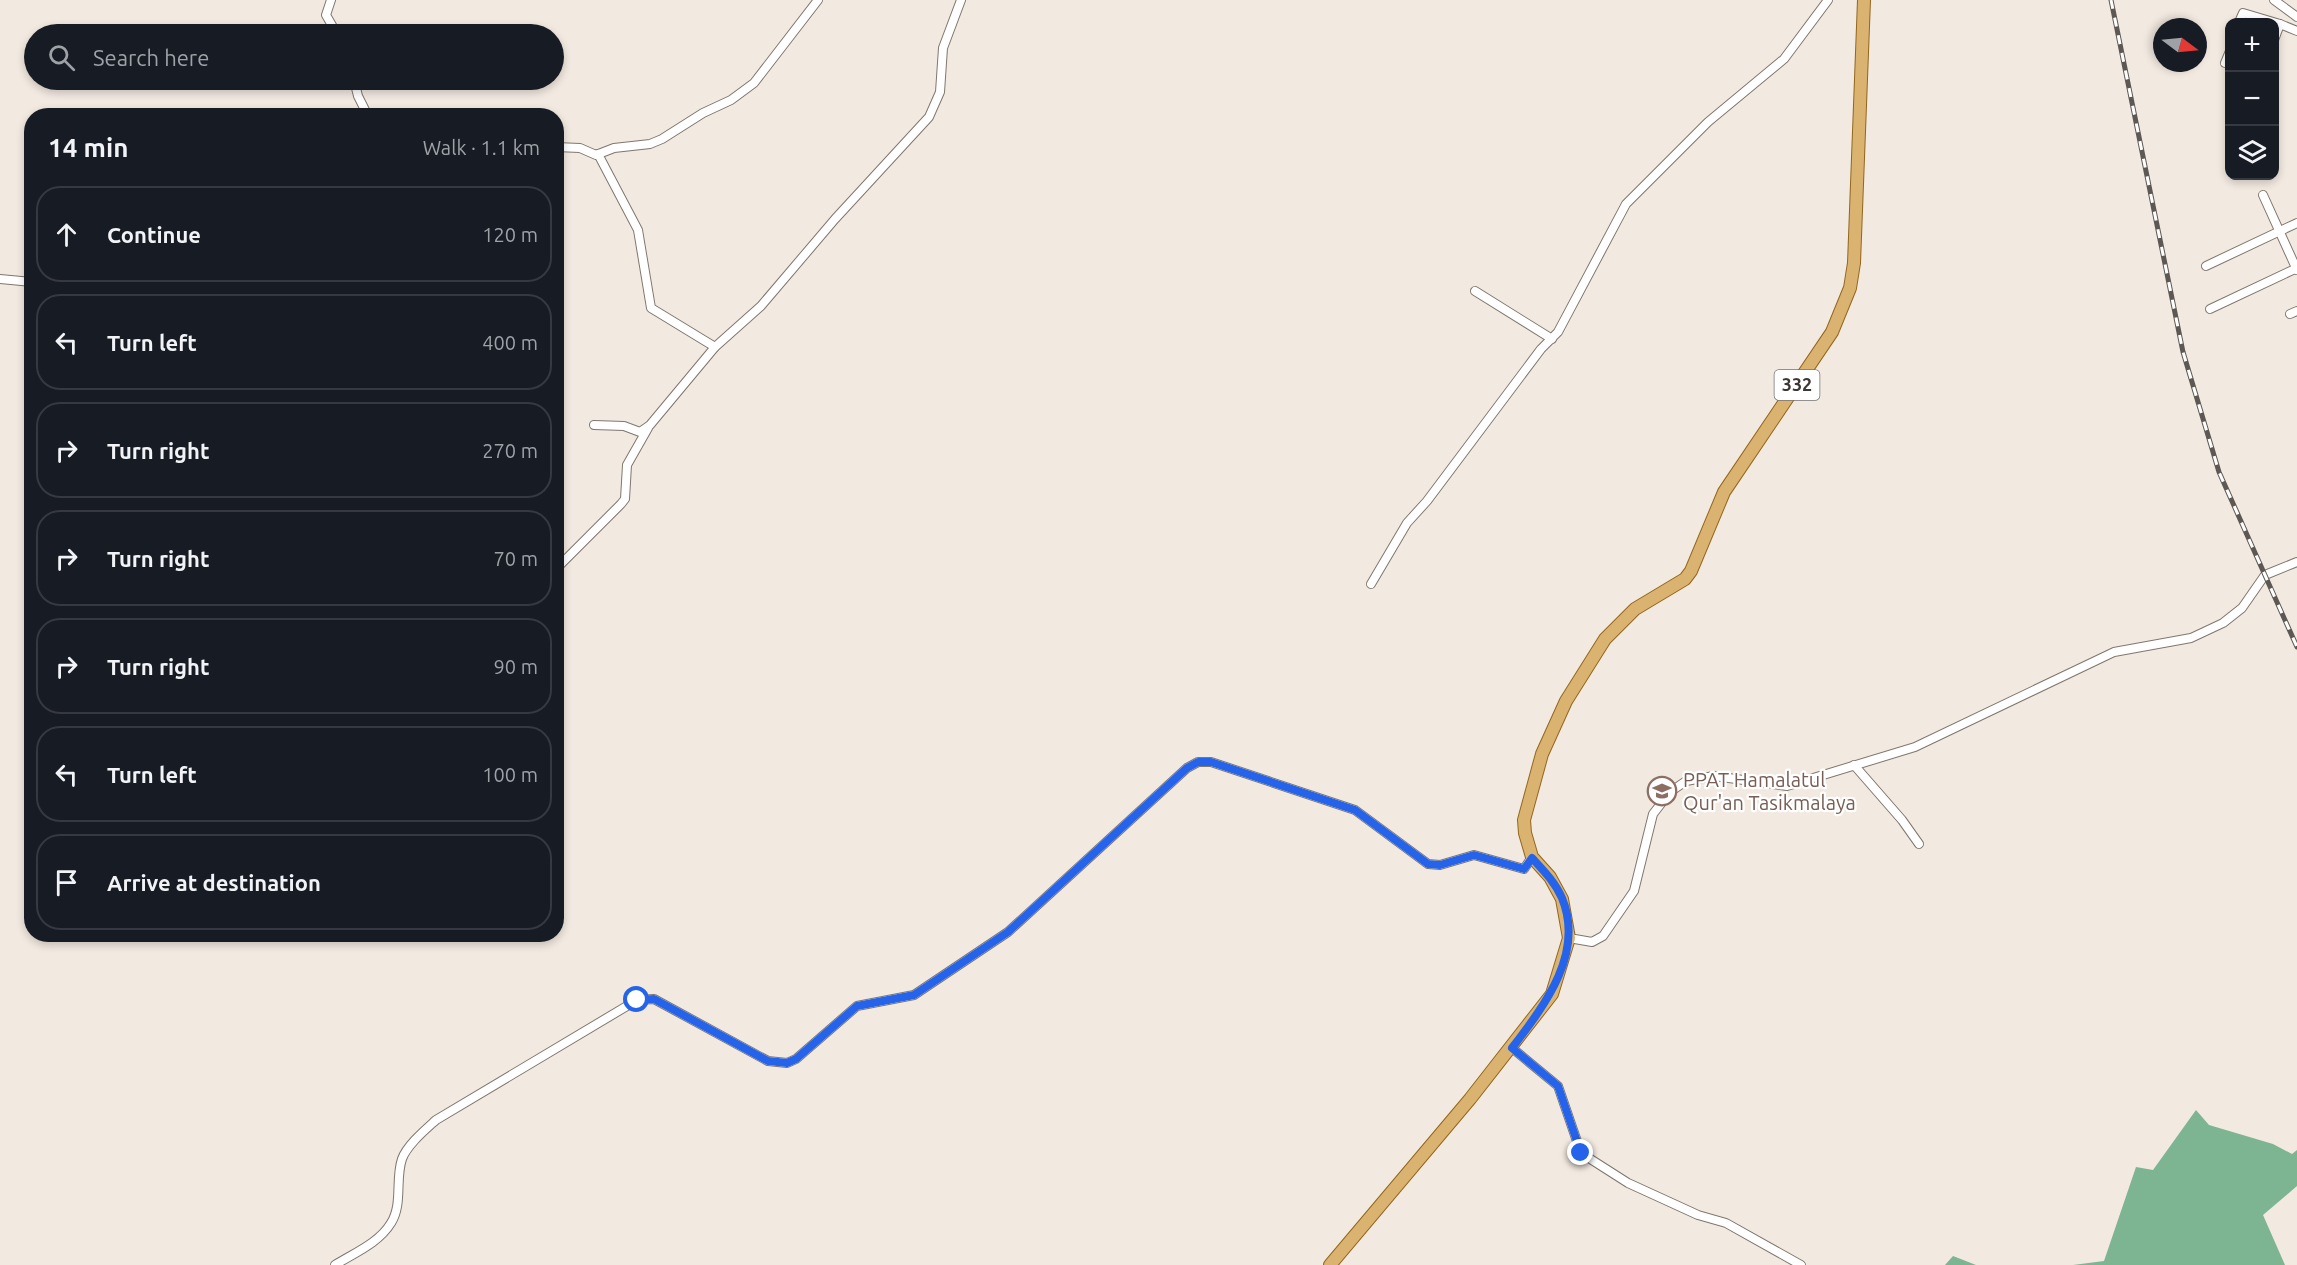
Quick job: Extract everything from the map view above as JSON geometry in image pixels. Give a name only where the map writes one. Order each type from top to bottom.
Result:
[{"type":"main road","name":"332","points":[[1330,1265],[1512,1048],[1551,994],[1569,938],[1562,899],[1550,878],[1532,858],[1524,820],[1542,754],[1566,701],[1591,658],[1616,626],[1635,609],[1685,579],[1691,571],[1724,492],[1832,332],[1850,288],[1854,263],[1864,0]]},
{"type":"street","points":[[331,0],[326,15],[331,24]]},
{"type":"street","points":[[564,147],[580,148],[598,154],[614,148],[650,144],[731,100],[754,83],[818,0]]},
{"type":"street","points":[[564,561],[625,499],[627,465],[650,425],[715,347],[761,306],[835,219],[929,117],[940,93],[944,48],[961,0]]},
{"type":"street","points":[[1371,584],[1407,523],[1427,501],[1541,350],[1552,339],[1630,199],[1708,122],[1784,59],[1828,0]]},
{"type":"street","points":[[2274,0],[2297,17]]},
{"type":"street","points":[[2241,18],[2243,13],[2260,18]]},
{"type":"street","points":[[2280,24],[2297,31]]},
{"type":"street","points":[[356,90],[364,108]]},
{"type":"street","points":[[598,154],[638,230],[651,308],[715,347]]},
{"type":"street","points":[[2210,309],[2297,269],[2263,195]]},
{"type":"street","points":[[2206,266],[2297,223]]},
{"type":"street","points":[[0,279],[24,281]]},
{"type":"street","points":[[1475,291],[1552,339]]},
{"type":"street","points":[[594,425],[624,426],[640,432],[650,425]]},
{"type":"street","points":[[1569,938],[1592,942],[1604,936],[1634,891],[1644,841],[1653,814],[1670,792],[1686,781],[1714,776],[1787,786],[1915,747],[2114,652],[2191,638],[2223,623],[2242,608],[2265,575],[2297,562]]},
{"type":"street","points":[[335,1265],[375,1240],[392,1223],[396,1213],[402,1158],[423,1131],[436,1120],[637,1000],[654,999],[768,1061],[787,1063],[796,1059],[857,1006],[914,995],[1008,932],[1187,768],[1198,762],[1211,762],[1249,772],[1355,810],[1428,864],[1440,865],[1474,855],[1524,869],[1532,858]]},
{"type":"street","points":[[1854,765],[1902,820],[1919,844]]},
{"type":"street","points":[[1512,1048],[1558,1086],[1581,1153],[1628,1183],[1698,1215],[1726,1223],[1801,1265]]},
{"type":"green space","points":[[2196,1110],[2209,1125],[2273,1144],[2292,1154],[2297,1150],[2297,1186],[2263,1215],[2285,1265],[2073,1265],[2104,1261],[2136,1167],[2153,1170]]},
{"type":"green space","points":[[1953,1256],[1976,1265],[1945,1265]]},
{"type":"railway","points":[[2111,0],[2183,352],[2219,472],[2297,647]]},
{"type":"place","name":"PPAT Hamalatul Qur'an Tasikmalaya","points":[[1662,791]]},
{"type":"route","points":[[637,1000],[654,999],[768,1061],[778,1064],[787,1063],[796,1059],[857,1006],[914,995],[1008,932],[1187,768],[1198,762],[1211,762],[1249,772],[1355,810],[1428,864],[1440,865],[1474,855],[1524,869],[1532,858],[1550,878],[1562,899],[1569,938],[1566,956],[1551,994],[1512,1048],[1558,1086],[1581,1153]]}]
